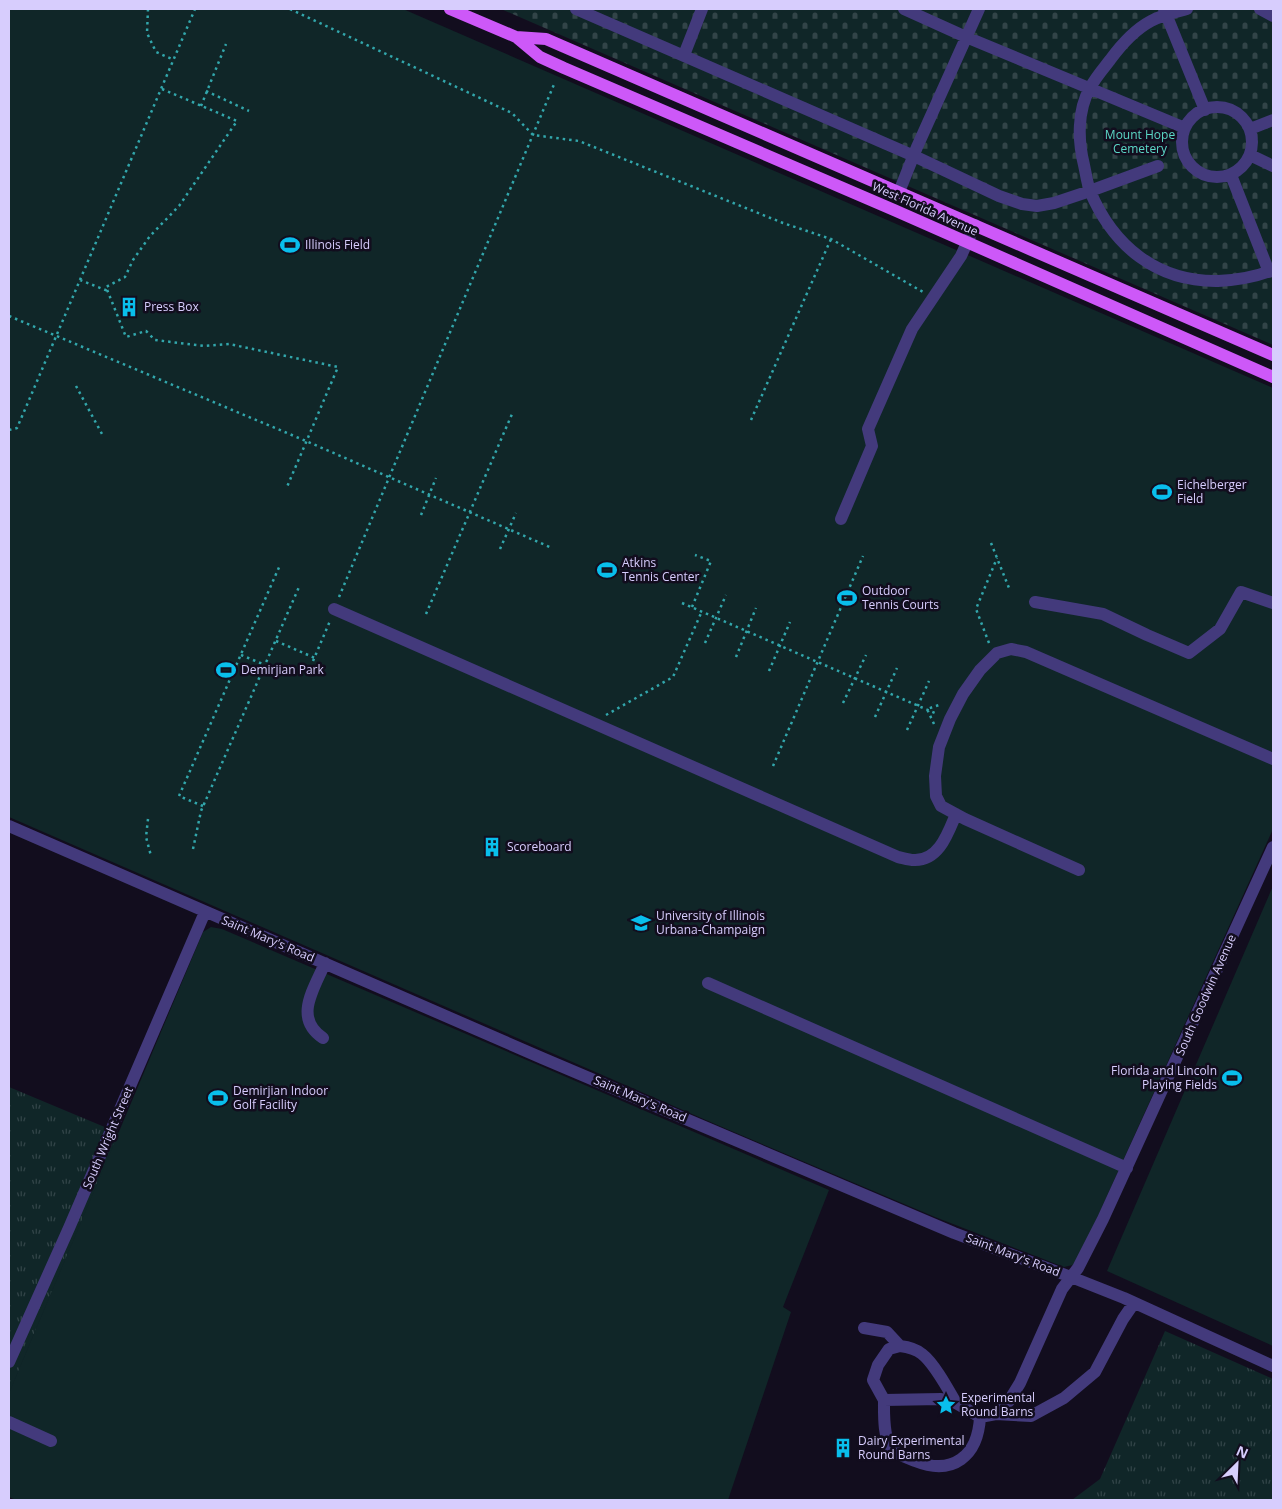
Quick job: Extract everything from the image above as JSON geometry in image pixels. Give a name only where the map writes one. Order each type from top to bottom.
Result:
[{"type":"main road","points":[[450,9],[516,38]]},
{"type":"main road","name":"West Florida Avenue","points":[[516,38],[546,39],[1273,355]]},
{"type":"main road","name":"West Florida Avenue","points":[[516,38],[540,57],[564,68],[1273,377]]},
{"type":"street","points":[[576,9],[914,156],[999,196],[1022,204],[1037,206],[1054,203],[1158,166]]},
{"type":"street","points":[[684,55],[702,9]]},
{"type":"street","points":[[904,9],[966,37],[1185,128]]},
{"type":"street","points":[[898,192],[979,9]]},
{"type":"street","points":[[1187,9],[1165,12],[1135,32],[1118,49],[1089,89],[1082,110],[1080,129],[1082,157],[1090,191],[1118,238],[1152,265],[1186,279],[1210,281],[1236,280],[1258,276],[1271,271],[1231,175]]},
{"type":"street","points":[[1260,9],[1273,16]]},
{"type":"street","points":[[1165,12],[1205,110]]},
{"type":"street","points":[[1212,107],[1224,107],[1235,111],[1244,119],[1250,129],[1253,140],[1247,163],[1239,171],[1231,175],[1217,178],[1205,176],[1195,170],[1188,162],[1183,151],[1182,140],[1185,128],[1191,118],[1200,111],[1212,107]]},
{"type":"street","points":[[1250,129],[1273,120]]},
{"type":"street","points":[[1250,155],[1273,166]]},
{"type":"street","points":[[842,519],[872,446],[868,429],[912,329],[961,256],[975,225]]},
{"type":"street","points":[[1035,602],[1104,614],[1189,653],[1220,629],[1241,592],[1273,603]]},
{"type":"street","points":[[334,609],[898,857],[915,860],[932,856],[945,840],[956,814]]},
{"type":"street","points":[[1079,870],[956,814],[941,806],[936,796],[935,776],[939,747],[950,719],[963,694],[980,670],[997,653],[1011,649],[1026,652],[1273,759]]},
{"type":"street","name":"Saint Mary's Road","points":[[9,826],[542,1058],[954,1232],[1134,1303],[1273,1366]]},
{"type":"street","name":"South Goodwin Avenue","points":[[996,1414],[1009,1401],[1020,1383],[1062,1289],[1078,1268],[1099,1228],[1273,847]]},
{"type":"street","name":"South Wright Street","points":[[9,1362],[69,1228],[204,912]]},
{"type":"street","points":[[323,1038],[315,1033],[308,1019],[307,1004],[325,964]]},
{"type":"street","points":[[708,983],[1127,1168]]},
{"type":"street","points":[[884,1400],[941,1399],[956,1403],[980,1417],[996,1414],[1031,1416],[1064,1398],[1095,1372],[1123,1318],[1134,1303]]},
{"type":"street","points":[[864,1328],[887,1332],[900,1346]]},
{"type":"street","points":[[956,1403],[923,1354],[910,1347],[900,1346],[889,1349],[878,1365],[873,1380],[884,1400],[884,1427],[891,1448],[905,1457],[925,1465],[942,1466],[956,1464],[974,1446],[979,1430],[980,1417]]},
{"type":"street","points":[[9,1422],[51,1442]]},
{"type":"path","points":[[148,9],[147,33],[156,52],[174,60]]},
{"type":"path","points":[[9,430],[17,428],[195,9]]},
{"type":"path","points":[[290,9],[512,113],[533,135],[579,141],[783,223],[832,239],[932,298]]},
{"type":"path","points":[[200,106],[226,44]]},
{"type":"path","points":[[276,641],[314,660],[555,82]]},
{"type":"path","points":[[162,89],[237,121],[179,206],[150,236],[133,260],[125,277],[106,286],[126,337],[146,331],[155,340],[204,346],[229,344],[338,367],[287,487]]},
{"type":"path","points":[[206,91],[249,111]]},
{"type":"path","points":[[750,420],[832,239]]},
{"type":"path","points":[[80,280],[108,291]]},
{"type":"path","points":[[9,316],[306,441],[552,548]]},
{"type":"path","points":[[76,386],[102,434]]},
{"type":"path","points":[[426,614],[512,414]]},
{"type":"path","points":[[421,515],[436,478]]},
{"type":"path","points":[[500,549],[516,513]]},
{"type":"path","points":[[991,542],[1009,588]]},
{"type":"path","points":[[692,607],[711,561],[695,555]]},
{"type":"path","points":[[773,766],[863,556]]},
{"type":"path","points":[[990,644],[976,610],[997,558]]},
{"type":"path","points":[[203,806],[179,796],[280,565]]},
{"type":"path","points":[[193,849],[203,806],[299,587]]},
{"type":"path","points":[[705,643],[726,595]]},
{"type":"path","points":[[682,603],[950,719]]},
{"type":"path","points":[[736,657],[756,608]]},
{"type":"path","points":[[591,723],[673,677],[702,611]]},
{"type":"path","points":[[769,671],[790,622]]},
{"type":"path","points":[[241,654],[265,665]]},
{"type":"path","points":[[843,703],[866,655]]},
{"type":"path","points":[[875,717],[897,668]]},
{"type":"path","points":[[907,730],[929,682]]},
{"type":"path","points":[[927,709],[945,703]]},
{"type":"path","points":[[927,709],[935,728]]},
{"type":"path","points":[[148,819],[146,837],[151,856]]},
{"type":"green space","name":"University of Illinois Urbana-Champaign","points":[[9,9],[403,9],[1273,388],[1273,829],[1083,1249],[1073,1265],[1064,1267],[935,1217],[722,1127],[9,817]]},
{"type":"green space","name":"Mount Hope Cemetery","points":[[501,9],[1273,9],[1273,345]]},
{"type":"green space","name":"Florida and Lincoln Playing Fields","points":[[1273,886],[1273,1346],[1107,1271]]},
{"type":"green space","points":[[211,927],[222,929],[829,1190],[783,1307],[791,1312],[728,1500],[16,1500],[9,1497],[9,1393],[203,932]]},
{"type":"green space","points":[[9,1087],[119,1133],[9,1394]]},
{"type":"green space","points":[[1165,1331],[1273,1379],[1273,1500],[1072,1500],[1100,1479]]},
{"type":"place","name":"Illinois Field","points":[[290,245]]},
{"type":"place","name":"Press Box","points":[[129,307]]},
{"type":"place","name":"Eichelberger Field","points":[[1162,492]]},
{"type":"place","name":"Atkins Tennis Center","points":[[607,570]]},
{"type":"place","name":"Outdoor Tennis Courts","points":[[847,598]]},
{"type":"place","name":"Demirjian Park","points":[[226,670]]},
{"type":"place","name":"Scoreboard","points":[[492,847]]},
{"type":"place","name":"University of Illinois Urbana-Champaign","points":[[641,923]]},
{"type":"place","name":"Florida and Lincoln Playing Fields","points":[[1232,1078]]},
{"type":"place","name":"Demirjian Indoor Golf Facility","points":[[218,1098]]},
{"type":"place","name":"Experimental Round Barns","points":[[946,1405]]},
{"type":"place","name":"Dairy Experimental Round Barns","points":[[843,1448]]}]
